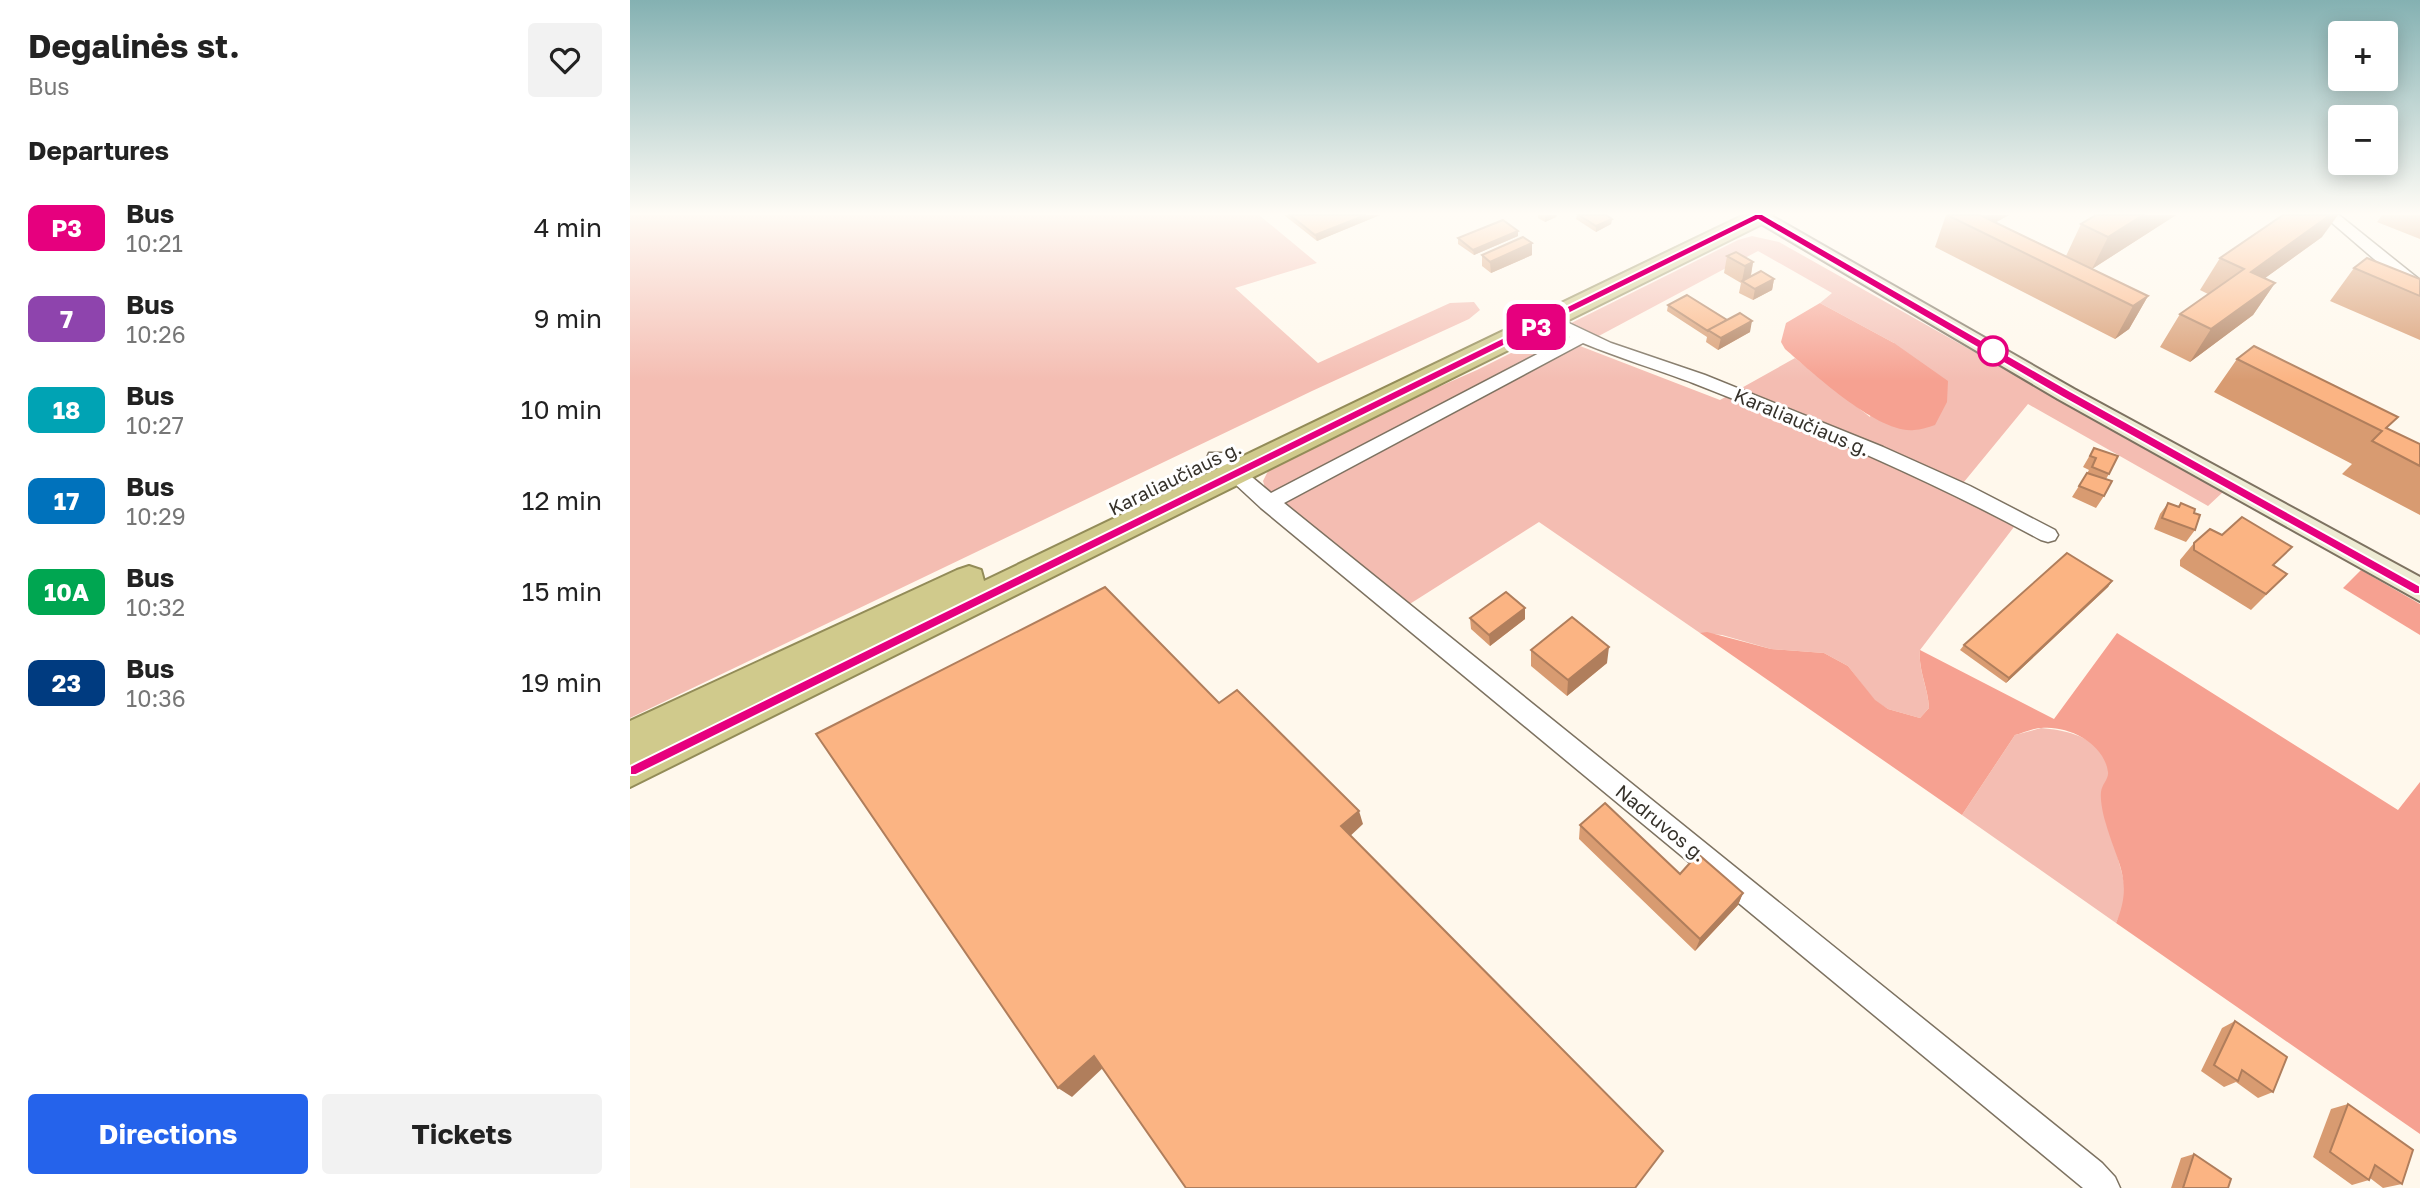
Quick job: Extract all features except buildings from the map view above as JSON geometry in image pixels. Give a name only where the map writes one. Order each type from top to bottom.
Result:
[{"type":"highway","name":"Karaliaučiaus g.","points":[[630,771],[1609,270]]},
{"type":"highway","name":"Karaliaučiaus g.","points":[[630,739],[1552,320],[1651,270]]},
{"type":"main road","points":[[1853,270],[2066,394],[2420,590]]},
{"type":"street","points":[[2396,270],[2420,287]]},
{"type":"street","name":"Karaliaučiaus g.","points":[[1552,320],[1582,337],[1697,379],[1959,488],[2049,535]]},
{"type":"street","points":[[1268,503],[1582,337]]},
{"type":"street","name":"Nadruvos g.","points":[[1226,466],[2080,1165],[2104,1188]]},
{"type":"shaded area","points":[[630,270],[1293,270],[1235,288],[1318,363],[1450,303],[1474,302],[1480,310],[1469,319],[1312,391],[630,718]]},
{"type":"shaded area","points":[[1625,270],[1632,270],[1011,569]]},
{"type":"shaded area","points":[[1677,270],[1722,270],[1580,346],[1720,400],[1795,358],[1870,417],[1894,343],[1820,303],[1832,293],[1792,270],[1830,270],[2223,492],[2208,506],[2028,404],[1959,488],[2020,519],[1920,650],[1920,665],[1929,708],[1920,718],[1888,709],[1875,701],[1848,666],[1824,653],[1771,649],[1722,635],[1700,633],[1539,522],[1405,607],[1266,491],[1263,481],[1270,467],[1352,425],[1477,370]]},
{"type":"shaded area","points":[[1820,303],[1894,343],[1948,381],[1947,402],[1935,425],[1914,430],[1899,429],[1882,422],[1846,400],[1785,349],[1781,342],[1786,323]]},
{"type":"shaded area","points":[[2361,570],[2420,604],[2420,635],[2343,588]]},
{"type":"shaded area","points":[[1707,632],[1771,649],[1824,653],[1848,666],[1875,700],[1888,709],[1920,718],[1929,708],[1920,665],[1920,650],[2054,719],[2117,633],[2398,810],[2420,782],[2420,1134],[2116,923],[2124,895],[2124,884],[2101,803],[2101,792],[2108,772],[2100,752],[2083,738],[2051,728],[2015,735],[1962,815],[1700,633]]},
{"type":"shaded area","points":[[2041,728],[2068,732],[2084,738],[2098,749],[2107,766],[2112,791],[2115,843],[2125,890],[2116,923],[1962,815],[2015,735]]},
{"type":"bus line","name":"P3","points":[[630,770],[1651,270]]},
{"type":"bus line","name":"P3","points":[[1853,270],[2066,394],[2420,590]]}]
